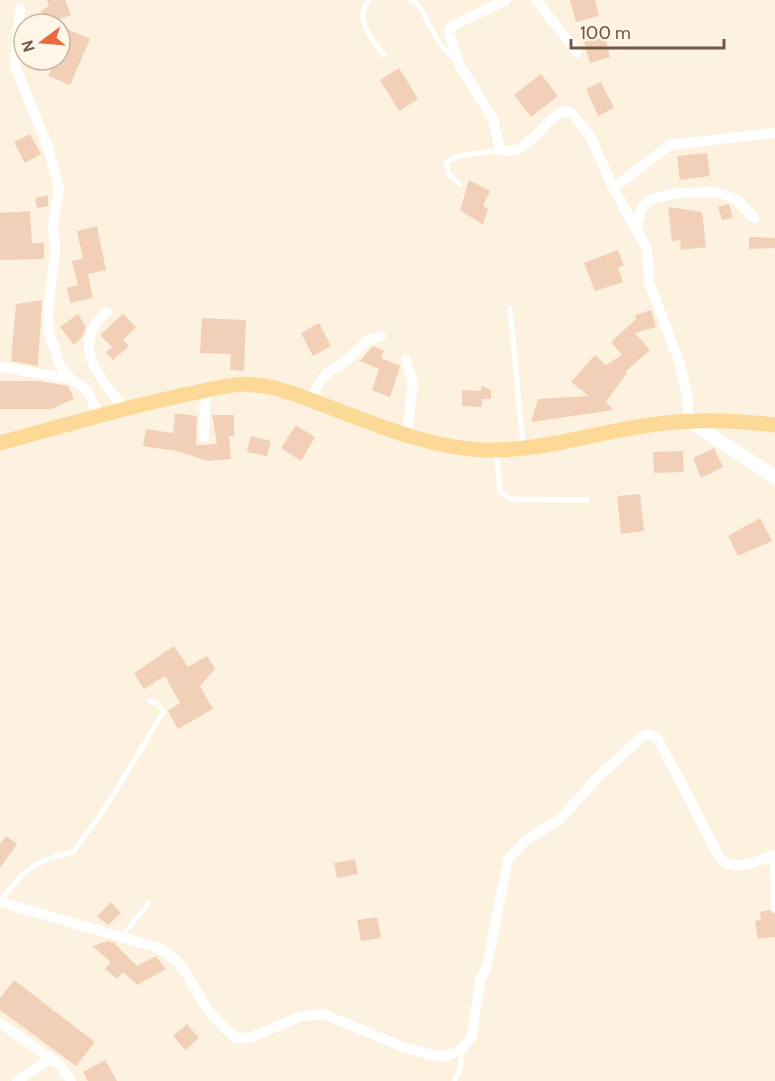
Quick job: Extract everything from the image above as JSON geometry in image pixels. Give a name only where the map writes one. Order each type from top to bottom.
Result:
[{"type":"main road","points":[[0,443],[124,409],[206,390],[254,384],[280,389],[444,446],[496,450],[524,448],[582,440],[655,424],[689,421],[727,420],[775,425]]},
{"type":"street","points":[[506,0],[451,27],[449,31],[459,64],[493,119],[500,150],[508,152],[518,150],[529,143],[559,114],[572,113],[590,136],[613,188],[649,255],[649,282],[682,370],[689,421],[721,444],[752,460],[775,477]]},
{"type":"street","points":[[536,0],[577,52]]},
{"type":"street","points":[[20,9],[15,66],[47,144],[59,188],[53,224],[54,252],[48,313],[49,333],[55,357],[71,379],[87,390],[99,416]]},
{"type":"street","points":[[613,188],[670,145],[772,133]]},
{"type":"street","points":[[637,229],[642,208],[647,202],[660,195],[720,193],[737,201],[754,218]]},
{"type":"street","points":[[107,312],[92,329],[89,354],[95,370],[124,409]]},
{"type":"street","points":[[310,400],[321,380],[330,371],[345,362],[368,340],[381,336]]},
{"type":"street","points":[[406,360],[413,383],[407,435]]},
{"type":"street","points":[[0,367],[71,379]]},
{"type":"street","points":[[204,437],[206,390]]},
{"type":"street","points":[[0,902],[156,947],[170,954],[192,980],[207,1009],[236,1038],[251,1037],[302,1016],[323,1014],[403,1047],[443,1057],[462,1049],[472,1036],[480,981],[488,965],[508,860],[526,840],[559,820],[600,775],[643,736],[649,734],[658,739],[721,860],[732,867],[738,867],[773,856]]},
{"type":"street","points":[[0,1023],[60,1065],[71,1081]]},
{"type":"street","points":[[17,1081],[51,1058]]},
{"type":"lane","points":[[369,0],[362,14],[363,22],[384,56]]},
{"type":"lane","points":[[412,0],[418,6],[440,44],[459,64]]},
{"type":"lane","points":[[460,184],[449,175],[446,162],[459,156],[500,150]]},
{"type":"lane","points":[[510,308],[524,448]]},
{"type":"lane","points":[[496,450],[500,491],[504,496],[510,499],[586,500]]},
{"type":"lane","points":[[0,902],[17,879],[42,858],[73,852],[93,826],[111,801],[163,712],[159,704],[150,701]]},
{"type":"lane","points":[[773,856],[774,909]]},
{"type":"lane","points":[[121,938],[149,903]]},
{"type":"lane","points":[[454,1081],[460,1069],[462,1049]]},
{"type":"building","points":[[47,0],[65,0],[70,12],[41,12],[49,6]]},
{"type":"building","points":[[570,0],[595,0],[599,16],[576,22]]},
{"type":"building","points":[[72,31],[90,39],[70,85],[48,76],[50,72],[72,72]]},
{"type":"building","points":[[605,37],[610,57],[590,63],[584,42]]},
{"type":"building","points":[[399,68],[418,99],[399,111],[380,80]]},
{"type":"building","points":[[541,74],[558,96],[531,117],[514,95]]},
{"type":"building","points":[[601,82],[614,108],[598,116],[586,89]]},
{"type":"building","points":[[30,134],[41,154],[25,163],[14,142]]},
{"type":"building","points":[[707,153],[710,176],[680,180],[677,156]]},
{"type":"building","points":[[469,180],[490,191],[483,206],[488,209],[483,225],[460,210]]},
{"type":"building","points":[[48,195],[48,206],[37,208],[35,198]]},
{"type":"building","points":[[729,204],[733,218],[722,220],[718,207]]},
{"type":"building","points":[[668,207],[702,212],[706,247],[681,250],[680,240],[672,241]]},
{"type":"building","points":[[30,211],[32,243],[44,243],[44,259],[0,260],[0,213]]},
{"type":"building","points":[[97,226],[106,270],[88,274],[93,298],[70,303],[67,288],[78,285],[72,261],[83,259],[77,231]]},
{"type":"building","points":[[749,237],[775,238],[775,248],[749,249]]},
{"type":"building","points":[[618,250],[624,265],[618,268],[623,282],[595,291],[584,263]]},
{"type":"building","points":[[42,300],[38,366],[11,361],[16,304]]},
{"type":"building","points":[[651,310],[656,327],[635,333],[650,350],[625,372],[627,373],[606,402],[614,410],[531,422],[538,399],[589,396],[571,382],[595,355],[606,365],[622,355],[611,342],[636,319],[635,315]]},
{"type":"building","points":[[78,314],[86,327],[82,337],[74,345],[60,327]]},
{"type":"building","points":[[123,314],[136,327],[123,340],[129,346],[113,360],[106,352],[112,347],[100,335]]},
{"type":"building","points":[[202,318],[246,320],[244,371],[230,370],[231,354],[200,353]]},
{"type":"building","points":[[319,323],[331,346],[313,356],[301,333]]},
{"type":"building","points":[[373,346],[384,351],[381,358],[400,366],[390,397],[372,390],[379,369],[360,361]]},
{"type":"building","points":[[0,381],[39,381],[68,386],[74,399],[51,409],[0,409]]},
{"type":"building","points":[[482,386],[491,390],[491,399],[482,399],[482,407],[462,406],[462,390],[480,391]]},
{"type":"building","points":[[175,413],[197,416],[196,445],[217,444],[212,415],[234,415],[234,436],[229,436],[231,459],[208,461],[177,451],[143,446],[146,429],[173,433]]},
{"type":"building","points":[[296,425],[315,437],[301,461],[281,448]]},
{"type":"building","points":[[251,436],[271,441],[267,456],[247,452]]},
{"type":"building","points":[[714,448],[723,467],[701,478],[693,458]]},
{"type":"building","points":[[683,451],[684,472],[654,473],[653,452]]},
{"type":"building","points":[[640,494],[644,531],[621,534],[617,496]]},
{"type":"building","points":[[760,518],[772,541],[738,556],[728,536]]},
{"type":"building","points":[[174,646],[188,667],[207,656],[215,669],[200,686],[213,709],[178,729],[168,711],[180,703],[165,676],[144,689],[134,673]]},
{"type":"building","points":[[6,836],[17,844],[0,868],[0,844]]},
{"type":"building","points":[[355,859],[358,874],[337,878],[334,863]]},
{"type":"building","points":[[111,902],[121,913],[108,925],[97,916]]},
{"type":"building","points":[[769,910],[775,914],[775,937],[758,939],[755,921],[761,920],[760,912]]},
{"type":"building","points":[[377,917],[381,938],[361,941],[357,920]]},
{"type":"building","points":[[108,941],[114,943],[137,966],[156,956],[166,969],[137,985],[123,972],[117,979],[105,969],[111,962],[92,946]]},
{"type":"building","points":[[14,980],[95,1042],[76,1066],[0,1010],[0,998]]},
{"type":"building","points":[[187,1024],[199,1038],[185,1050],[173,1036]]},
{"type":"building","points":[[105,1060],[117,1081],[88,1081],[83,1072]]}]
